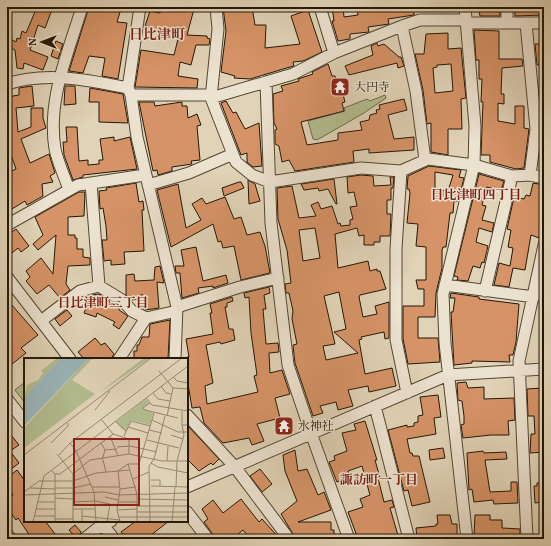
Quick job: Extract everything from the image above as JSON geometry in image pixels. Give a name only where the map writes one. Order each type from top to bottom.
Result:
[{"type":"street","points":[[69,190],[55,150],[53,118],[58,78],[82,7]]},
{"type":"street","points":[[140,7],[129,91],[137,137],[177,309],[175,358]]},
{"type":"street","points":[[216,7],[218,29],[212,96],[236,162],[244,170],[270,182],[361,168],[400,171],[428,159],[474,166],[512,176],[530,175],[544,178]]},
{"type":"street","points":[[320,7],[334,53]]},
{"type":"street","points":[[465,7],[475,126],[474,166],[445,285],[443,301],[448,375],[467,539]]},
{"type":"street","points":[[507,7],[507,23]]},
{"type":"street","points":[[7,84],[24,78],[58,78],[87,80],[129,91],[212,96],[293,74],[334,53],[420,20],[544,23]]},
{"type":"street","points":[[526,23],[536,129],[530,175]]},
{"type":"street","points":[[402,26],[416,91],[425,160]]},
{"type":"street","points":[[266,82],[271,223],[288,365],[349,539]]},
{"type":"street","points":[[7,225],[78,185],[147,180],[189,173],[233,154]]},
{"type":"street","points":[[400,171],[396,249],[396,340],[407,393]]},
{"type":"street","points":[[485,290],[512,176]]},
{"type":"street","points":[[91,183],[99,286]]},
{"type":"street","points":[[528,539],[519,361],[544,245]]},
{"type":"street","points":[[7,277],[69,358]]},
{"type":"street","points":[[120,358],[146,318],[240,287],[278,278]]},
{"type":"street","points":[[445,285],[534,297]]},
{"type":"street","points":[[41,321],[80,291],[99,286],[122,300],[132,310],[146,318]]},
{"type":"street","points":[[188,487],[448,375],[544,369]]},
{"type":"street","points":[[7,399],[24,421]]},
{"type":"street","points":[[375,406],[409,539]]},
{"type":"street","points":[[188,416],[235,467],[289,539]]},
{"type":"street","points":[[188,513],[208,539]]},
{"type":"street","points":[[84,539],[104,522],[114,539]]},
{"type":"street","points":[[7,534],[11,539]]},
{"type":"green space","points":[[385,95],[386,98],[364,113],[317,140],[313,139],[308,121],[345,111],[344,108],[367,99],[370,101]]},
{"type":"green space","points":[[24,383],[24,402],[15,390]]},
{"type":"building","points":[[37,7],[53,7],[45,28],[38,25],[30,50],[48,57],[43,70],[24,63],[23,69],[17,68],[15,50],[7,46],[7,37],[16,42],[17,38],[20,39],[22,31],[26,33]]},
{"type":"building","points":[[89,7],[112,7],[120,12],[117,22],[127,23],[118,79],[102,76],[105,58],[89,56],[83,73],[69,71]]},
{"type":"building","points":[[161,7],[187,7],[194,9],[187,35],[207,36],[207,38],[210,39],[209,45],[196,45],[191,65],[180,62],[178,76],[198,79],[197,88],[135,87],[141,50],[174,55],[179,35],[146,30],[147,26],[145,26],[150,11],[160,13]]},
{"type":"building","points":[[223,7],[252,7],[255,25],[266,25],[265,48],[300,44],[291,16],[308,10],[322,52],[303,61],[293,62],[294,66],[250,79],[234,78],[235,76],[221,72],[226,31]]},
{"type":"building","points":[[332,7],[343,7],[344,17],[358,15],[357,7],[396,7],[397,11],[414,9],[414,15],[388,19],[389,24],[368,27],[369,32],[350,34],[350,39],[338,41],[332,21],[334,21]]},
{"type":"building","points":[[478,7],[500,7],[500,16],[480,16]]},
{"type":"building","points":[[515,7],[544,7],[544,15],[515,16]]},
{"type":"building","points":[[474,30],[499,31],[499,59],[522,59],[523,66],[502,68],[501,94],[504,94],[504,104],[498,103],[498,121],[515,124],[515,106],[524,106],[524,128],[529,129],[524,168],[516,169],[490,162],[490,155],[481,155],[483,102],[481,102],[482,79],[479,79],[479,60],[476,60]]},
{"type":"building","points":[[448,33],[448,49],[461,48],[466,98],[461,99],[462,129],[448,129],[448,155],[431,152],[431,123],[427,124],[423,90],[415,54],[424,54],[426,34]],"holes":[[[451,64],[453,91],[435,93],[433,68],[437,67],[437,65]]]},
{"type":"building","points":[[56,41],[63,44],[58,59],[51,56]]},
{"type":"building","points":[[377,43],[378,46],[384,44],[399,57],[401,57],[404,66],[398,68],[397,63],[349,75],[345,66],[373,55],[371,46]]},
{"type":"building","points":[[535,44],[544,44],[544,64],[537,65]]},
{"type":"building","points":[[328,64],[332,76],[335,76],[341,95],[343,94],[345,102],[342,103],[344,111],[301,122],[307,145],[338,140],[338,133],[362,130],[360,122],[369,120],[370,115],[377,113],[376,110],[380,109],[379,105],[404,99],[407,110],[388,115],[394,139],[414,137],[414,150],[369,153],[369,149],[353,151],[354,162],[295,171],[289,160],[282,162],[279,146],[275,144],[275,130],[277,129],[274,123],[273,94],[283,91],[281,86],[299,81],[298,79],[313,74],[312,72]]},
{"type":"building","points":[[32,86],[34,106],[16,108],[18,132],[31,127],[31,108],[43,108],[43,118],[46,128],[21,139],[30,163],[49,154],[55,173],[50,176],[53,182],[42,184],[43,196],[27,205],[25,201],[7,212],[7,173],[16,169],[10,152],[7,153],[7,97],[19,95],[19,88]]},
{"type":"building","points":[[65,86],[75,86],[76,104],[64,105]]},
{"type":"building","points":[[90,88],[123,94],[128,123],[99,122],[99,102],[89,102]]},
{"type":"building","points":[[226,101],[233,113],[236,112],[245,129],[259,123],[262,166],[253,167],[247,162],[247,153],[241,155],[221,103]]},
{"type":"building","points":[[139,102],[154,102],[155,106],[182,102],[182,106],[187,106],[188,118],[197,114],[201,125],[197,126],[200,160],[191,161],[192,164],[172,167],[172,171],[158,175],[157,170],[153,171]]},
{"type":"building","points":[[66,127],[77,127],[79,161],[88,160],[88,165],[99,164],[99,160],[103,160],[100,139],[114,137],[114,141],[130,137],[137,169],[83,175],[83,177],[73,180],[64,155],[63,142],[67,142]]},
{"type":"building","points":[[429,166],[461,170],[459,177],[464,178],[458,201],[454,201],[453,213],[450,213],[446,247],[443,247],[442,250],[442,268],[436,293],[435,317],[418,317],[418,338],[438,338],[440,362],[408,364],[403,339],[403,306],[424,306],[424,289],[418,289],[416,280],[426,280],[426,247],[416,246],[418,224],[407,223],[410,193],[409,189],[407,189],[408,176]],"holes":[[[435,172],[453,175],[448,191],[435,189]]]},
{"type":"building","points":[[479,174],[504,181],[501,191],[487,187],[482,205],[486,206],[482,220],[494,223],[492,232],[479,228],[476,242],[488,246],[484,263],[482,262],[480,268],[473,266],[468,281],[457,280],[458,277],[454,276]]},
{"type":"building","points":[[361,175],[373,176],[374,186],[391,185],[390,177],[394,177],[393,188],[391,188],[391,200],[387,200],[387,214],[391,214],[390,236],[380,236],[380,242],[374,242],[374,245],[364,245],[364,235],[359,236],[357,228],[335,234],[338,268],[368,261],[370,271],[377,269],[377,271],[380,271],[386,289],[360,295],[359,297],[363,317],[377,314],[375,306],[389,302],[389,338],[385,339],[384,332],[361,337],[362,339],[359,340],[365,374],[392,368],[396,386],[369,392],[368,386],[348,390],[353,406],[338,410],[336,402],[320,406],[323,413],[313,416],[295,363],[293,345],[297,344],[292,319],[293,311],[289,293],[286,293],[285,284],[291,283],[287,250],[278,219],[277,188],[292,186],[299,218],[316,216],[311,205],[318,202],[321,209],[332,206],[338,224],[340,223],[341,226],[350,225],[350,220],[353,219],[350,207],[357,206],[354,192],[348,193],[347,177]],"holes":[[[315,228],[320,258],[303,261],[299,230]],[[339,292],[346,329],[334,332],[358,353],[326,360],[323,346],[335,344],[324,296]]]},
{"type":"building","points":[[334,179],[337,204],[328,189],[319,191],[318,188],[304,190],[301,184]]},
{"type":"building","points":[[248,180],[255,184],[260,201],[249,204]]},
{"type":"building","points":[[241,182],[244,188],[224,196],[222,188]]},
{"type":"building","points":[[136,183],[139,202],[143,201],[144,251],[124,252],[125,264],[111,265],[111,260],[104,261],[102,240],[107,240],[106,226],[103,208],[100,209],[99,191],[107,190],[106,188]]},
{"type":"building","points":[[533,183],[544,185],[544,213],[542,212],[539,227],[541,229],[539,238],[531,235],[525,270],[513,268],[509,287],[494,285],[499,263],[510,266],[513,248],[508,247],[511,230],[507,229],[514,197],[524,199],[526,195],[530,196]]},
{"type":"building","points":[[178,184],[186,228],[201,220],[192,204],[202,198],[206,204],[225,197],[234,219],[241,217],[247,235],[260,232],[265,246],[270,273],[241,280],[234,246],[223,248],[221,241],[218,242],[213,224],[171,247],[157,190]]},
{"type":"building","points":[[79,192],[85,192],[84,216],[68,217],[68,235],[75,235],[75,238],[77,238],[77,249],[83,249],[83,257],[90,258],[90,265],[68,266],[66,284],[70,290],[60,298],[49,285],[37,294],[26,281],[30,277],[26,271],[41,258],[53,274],[56,235],[38,250],[33,244],[43,235],[35,217]]},
{"type":"building","points":[[16,229],[29,246],[21,252],[18,248],[7,257],[7,242],[11,239],[8,235]]},
{"type":"building","points":[[196,247],[203,281],[226,275],[228,283],[213,288],[213,286],[198,288],[199,293],[182,298],[180,273],[176,273],[175,266],[184,266],[181,250]]},
{"type":"building","points":[[160,266],[164,283],[157,282],[159,308],[145,310],[143,309],[142,294],[139,299],[131,300],[126,295],[126,275],[134,274],[135,281],[154,280],[155,267]]},
{"type":"building","points":[[269,287],[270,293],[264,295],[266,309],[263,309],[266,344],[278,343],[279,352],[269,353],[270,373],[282,370],[290,394],[275,398],[280,418],[257,424],[264,441],[252,445],[249,438],[223,443],[204,423],[200,407],[192,408],[188,384],[187,357],[189,357],[186,339],[213,334],[210,304],[232,297],[233,301],[227,303],[227,307],[225,307],[229,329],[233,329],[235,340],[221,344],[220,342],[206,345],[213,383],[205,386],[207,404],[258,392],[254,376],[257,375],[251,333],[249,297],[245,298],[244,293]]},
{"type":"building","points":[[451,293],[479,297],[479,299],[519,304],[516,342],[513,355],[509,355],[510,362],[472,361],[472,363],[454,365],[451,312],[453,312],[455,298],[450,298]]},
{"type":"building","points":[[99,294],[128,316],[119,329],[113,325],[115,322],[97,313],[96,317],[84,313],[92,295]]},
{"type":"building","points":[[11,304],[38,335],[21,348],[26,353],[7,368],[7,307]]},
{"type":"building","points":[[67,310],[72,316],[60,326],[55,319]]},
{"type":"building","points":[[170,320],[168,358],[134,358],[134,351],[137,351],[137,345],[139,345],[142,337],[149,337],[150,324]]},
{"type":"building","points":[[95,338],[101,345],[105,343],[114,354],[112,358],[83,358],[78,352]]},
{"type":"building","points":[[466,382],[468,388],[484,387],[484,399],[514,398],[515,420],[508,421],[509,435],[463,438],[461,425],[464,424],[464,416],[462,401],[458,400],[457,383]]},
{"type":"building","points":[[542,388],[544,452],[530,453],[531,434],[535,434],[534,416],[528,416],[527,389]]},
{"type":"building","points":[[438,395],[441,417],[434,418],[436,434],[407,439],[410,453],[412,453],[413,456],[419,456],[430,502],[412,506],[408,490],[404,491],[388,430],[407,425],[407,427],[414,426],[414,423],[418,422],[418,416],[423,415],[420,397]]},
{"type":"building","points":[[365,421],[377,460],[375,460],[384,502],[392,500],[394,507],[390,508],[399,539],[358,539],[348,512],[363,507],[360,499],[370,495],[362,466],[348,471],[350,477],[337,482],[329,462],[335,460],[334,456],[347,451],[342,433],[356,430],[354,424]]},
{"type":"building","points":[[188,426],[219,459],[213,465],[211,463],[199,471],[188,460]]},
{"type":"building","points":[[7,430],[19,445],[10,451],[19,463],[10,470],[7,466]]},
{"type":"building","points":[[443,448],[445,458],[430,460],[429,450]]},
{"type":"building","points":[[295,450],[298,471],[307,469],[318,495],[324,492],[331,510],[298,522],[331,522],[331,530],[334,530],[334,539],[296,539],[281,514],[297,501],[285,471],[283,455]]},
{"type":"building","points":[[483,451],[484,453],[506,452],[507,459],[485,460],[490,492],[511,491],[511,482],[517,482],[518,503],[494,504],[493,500],[474,502],[472,489],[469,490],[467,453]]},
{"type":"building","points":[[260,469],[272,484],[262,492],[250,476]]},
{"type":"building","points":[[17,470],[24,480],[24,522],[46,522],[59,539],[32,539],[18,518],[16,520],[7,508],[7,499],[13,495],[7,487],[7,478]]},
{"type":"building","points":[[537,483],[544,483],[544,502],[535,503],[534,486],[537,486]]},
{"type":"building","points":[[241,499],[259,522],[262,519],[280,539],[250,539],[243,530],[232,539],[216,539],[204,522],[208,519],[202,509],[213,500],[223,513]]},
{"type":"building","points":[[437,515],[450,515],[452,524],[457,524],[457,538],[417,539],[416,528],[436,526],[436,524],[438,524]]},
{"type":"building","points":[[475,515],[490,515],[490,520],[502,520],[502,528],[520,529],[520,539],[476,539],[474,537]]},
{"type":"building","points":[[135,522],[168,522],[146,539],[138,539],[136,536],[131,539],[126,539],[121,532]]},
{"type":"building","points":[[75,525],[81,532],[77,539],[69,530]]},
{"type":"place","name":"大円寺","points":[[340,87]]},
{"type":"place","name":"水神社","points":[[284,426]]},
{"type":"district","name":"日比津町","points":[[157,34]]},
{"type":"district","name":"日比津町四丁目","points":[[476,194]]},
{"type":"district","name":"日比津町三丁目","points":[[103,302]]},
{"type":"district","name":"諏訪町一丁目","points":[[379,479]]}]
